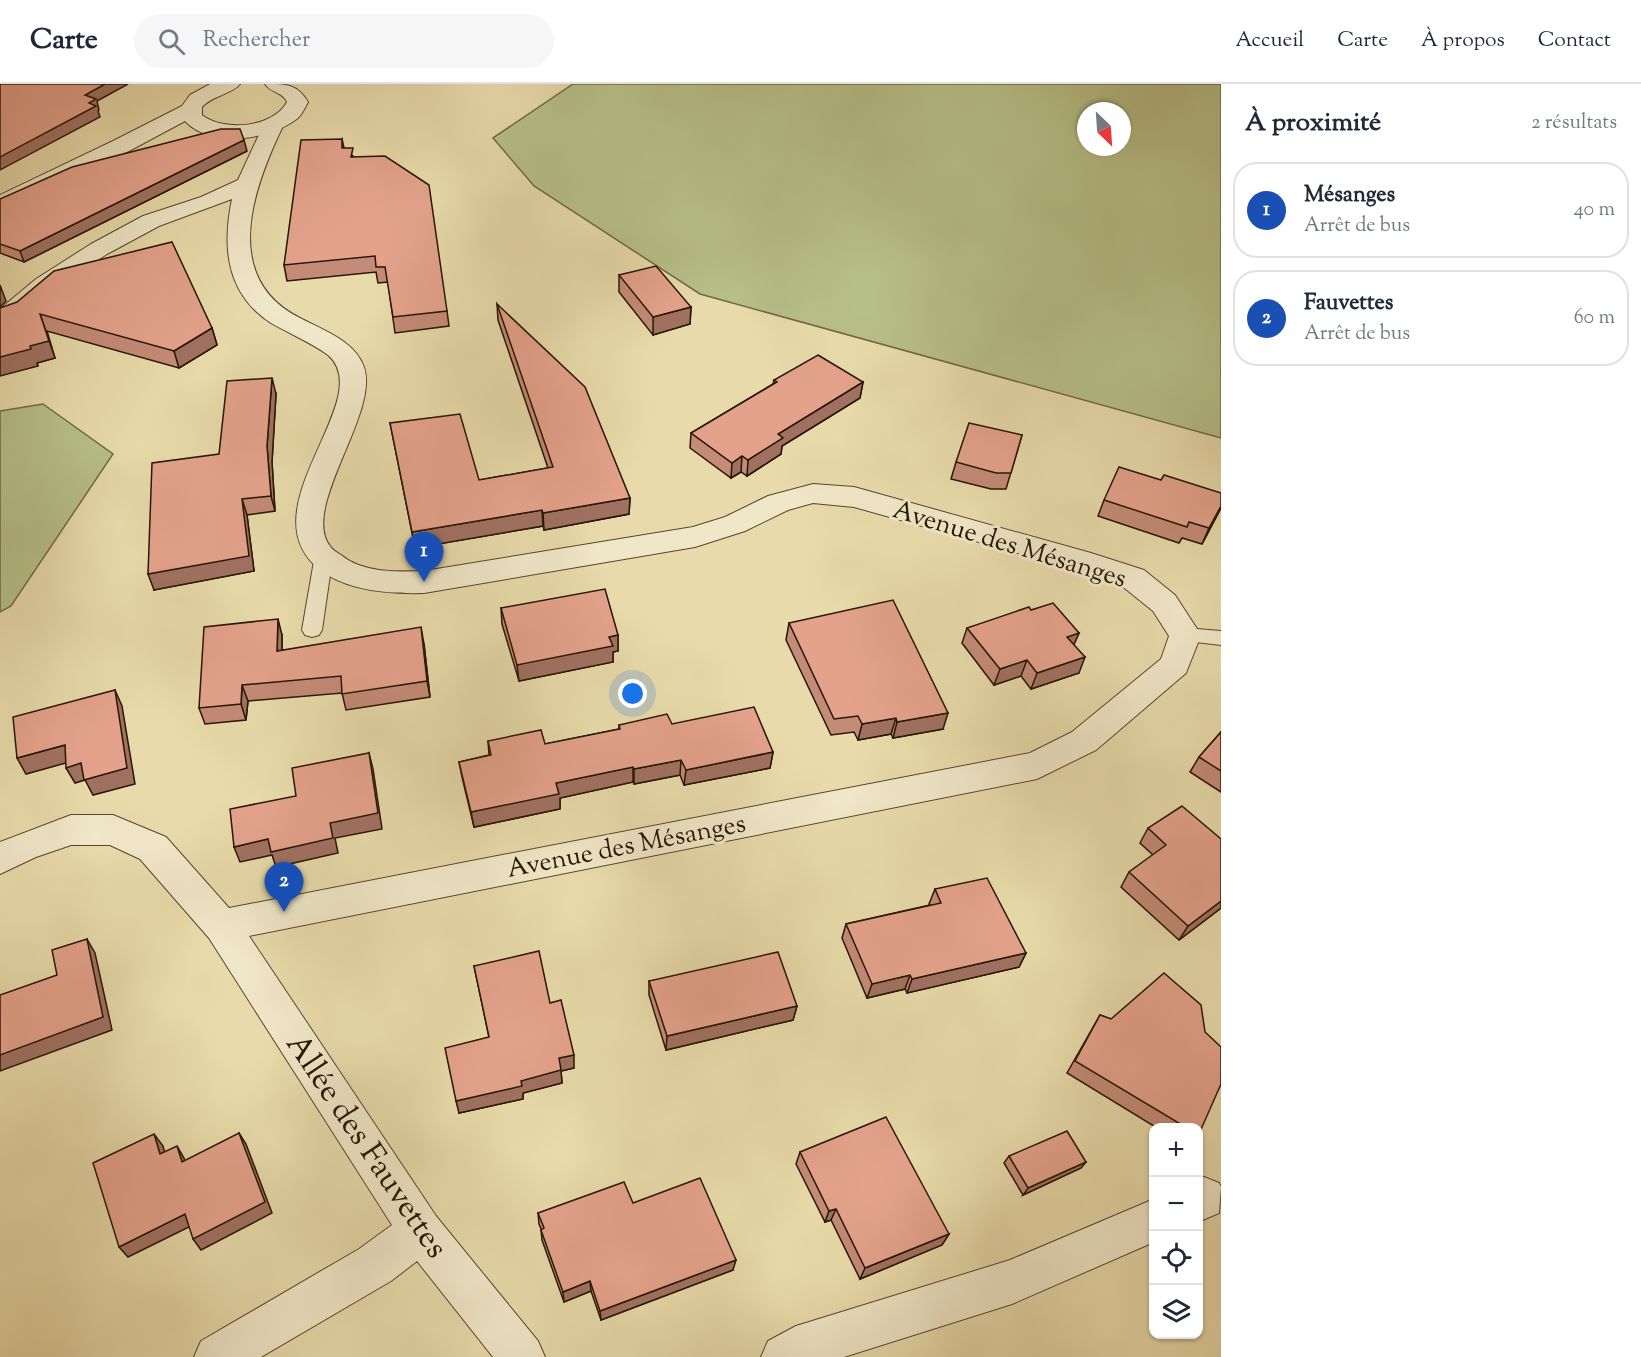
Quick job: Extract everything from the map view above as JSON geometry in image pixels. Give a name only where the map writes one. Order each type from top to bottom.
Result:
[{"type":"street","points":[[230,84],[205,88],[195,101],[191,109],[191,116],[205,128],[249,143]]},
{"type":"street","points":[[249,143],[293,113],[297,106],[297,99],[282,85]]},
{"type":"street","points":[[0,203],[121,146],[191,109]]},
{"type":"street","points":[[121,146],[173,133],[205,128]]},
{"type":"street","points":[[249,143],[247,184],[240,208],[238,249],[242,272],[253,290],[272,312],[340,350],[352,370],[352,393],[310,507],[310,538],[323,561]]},
{"type":"street","points":[[0,318],[13,312],[45,284],[99,249],[151,221],[209,202],[247,184]]},
{"type":"street","name":"Avenue des Mésanges","points":[[222,926],[1037,765],[1084,741],[1175,665],[1185,635],[1164,603],[1133,578],[1091,562],[854,497],[813,493],[778,503],[735,524],[695,537],[424,582],[391,584],[357,577],[323,561]]},
{"type":"street","points":[[0,859],[24,846],[72,830],[112,830],[153,848],[222,926]]},
{"type":"street","name":"Allée des Fauvettes","points":[[222,926],[421,1231],[522,1357]]},
{"type":"street","points":[[784,1357],[796,1349],[1012,1282],[1149,1222]]},
{"type":"street","points":[[217,1357],[375,1264],[421,1231]]},
{"type":"lane","points":[[312,630],[323,561]]},
{"type":"lane","points":[[1185,635],[1221,638]]},
{"type":"green space","points":[[573,84],[1221,84],[1221,438],[700,294],[534,186],[493,138]]},
{"type":"green space","points":[[43,404],[113,454],[11,606],[0,612],[0,411]]},
{"type":"building","points":[[0,84],[105,84],[85,95],[96,99],[89,103],[96,106],[0,157]]},
{"type":"building","points":[[221,129],[240,129],[244,140],[20,251],[0,244],[0,199],[72,167]]},
{"type":"building","points":[[342,139],[342,148],[353,148],[351,157],[385,156],[429,185],[447,311],[393,317],[385,267],[376,267],[375,256],[284,265],[301,140]]},
{"type":"building","points":[[172,242],[212,328],[174,351],[40,314],[49,341],[30,346],[31,349],[0,357],[0,308],[17,302],[54,271]]},
{"type":"building","points":[[656,266],[691,307],[653,317],[619,275]]},
{"type":"building","points":[[497,304],[585,387],[630,498],[412,532],[390,423],[460,414],[479,480],[553,467]]},
{"type":"building","points":[[818,355],[863,382],[778,434],[783,438],[748,460],[742,456],[732,463],[691,433],[777,382],[774,380]]},
{"type":"building","points":[[272,378],[267,446],[271,496],[242,499],[249,556],[148,574],[152,463],[219,454],[227,381]]},
{"type":"building","points":[[969,423],[1022,435],[1011,473],[996,473],[956,462]]},
{"type":"building","points":[[1119,467],[1161,480],[1164,475],[1221,493],[1221,506],[1209,528],[1189,522],[1187,527],[1104,500]]},
{"type":"building","points":[[605,589],[618,635],[609,637],[613,646],[517,665],[501,608]]},
{"type":"building","points":[[893,600],[948,713],[897,722],[896,718],[862,724],[858,716],[834,719],[789,623]]},
{"type":"building","points":[[1053,603],[1079,633],[1067,637],[1085,657],[1037,673],[1027,660],[1000,669],[967,628],[1029,607],[1031,610]]},
{"type":"building","points":[[278,619],[277,651],[421,627],[427,681],[342,694],[341,676],[242,685],[241,704],[199,708],[204,627]]},
{"type":"building","points":[[115,690],[127,768],[84,780],[81,763],[66,768],[65,745],[17,758],[13,717]]},
{"type":"building","points":[[754,707],[773,752],[686,770],[681,760],[634,769],[633,767],[556,783],[559,794],[471,812],[459,762],[491,755],[488,741],[541,730],[545,744],[620,729],[619,725],[667,714],[672,724]]},
{"type":"building","points":[[1221,732],[1221,771],[1199,757]]},
{"type":"building","points":[[369,753],[378,813],[330,823],[333,838],[271,852],[268,839],[234,847],[230,809],[296,796],[292,768]]},
{"type":"building","points":[[1182,806],[1221,839],[1221,901],[1188,926],[1129,872],[1166,845],[1148,828]]},
{"type":"building","points":[[987,878],[1026,953],[912,979],[910,975],[872,984],[846,924],[941,903],[935,889]]},
{"type":"building","points":[[87,939],[103,1017],[0,1055],[0,995],[57,975],[52,950]]},
{"type":"building","points":[[539,951],[550,1003],[561,1000],[574,1055],[559,1058],[561,1070],[521,1081],[522,1086],[456,1101],[445,1048],[489,1037],[474,966]]},
{"type":"building","points":[[778,952],[797,1006],[667,1036],[649,981]]},
{"type":"building","points":[[1164,973],[1201,1005],[1205,1032],[1221,1047],[1221,1084],[1203,1125],[1203,1123],[1179,1123],[1075,1061],[1100,1015],[1111,1019]]},
{"type":"building","points":[[886,1117],[949,1234],[865,1268],[836,1209],[829,1211],[800,1152]]},
{"type":"building","points":[[1067,1131],[1086,1162],[1028,1188],[1009,1156]]},
{"type":"building","points":[[239,1133],[265,1202],[193,1239],[185,1214],[119,1247],[93,1163],[154,1134],[160,1154],[177,1146],[182,1162]]},
{"type":"building","points":[[700,1178],[736,1260],[600,1311],[590,1281],[563,1292],[541,1230],[544,1228],[538,1213],[624,1182],[633,1203]]},
{"type":"place","name":"Mésanges","points":[[424,582]]},
{"type":"place","name":"Fauvettes","points":[[284,912]]}]
